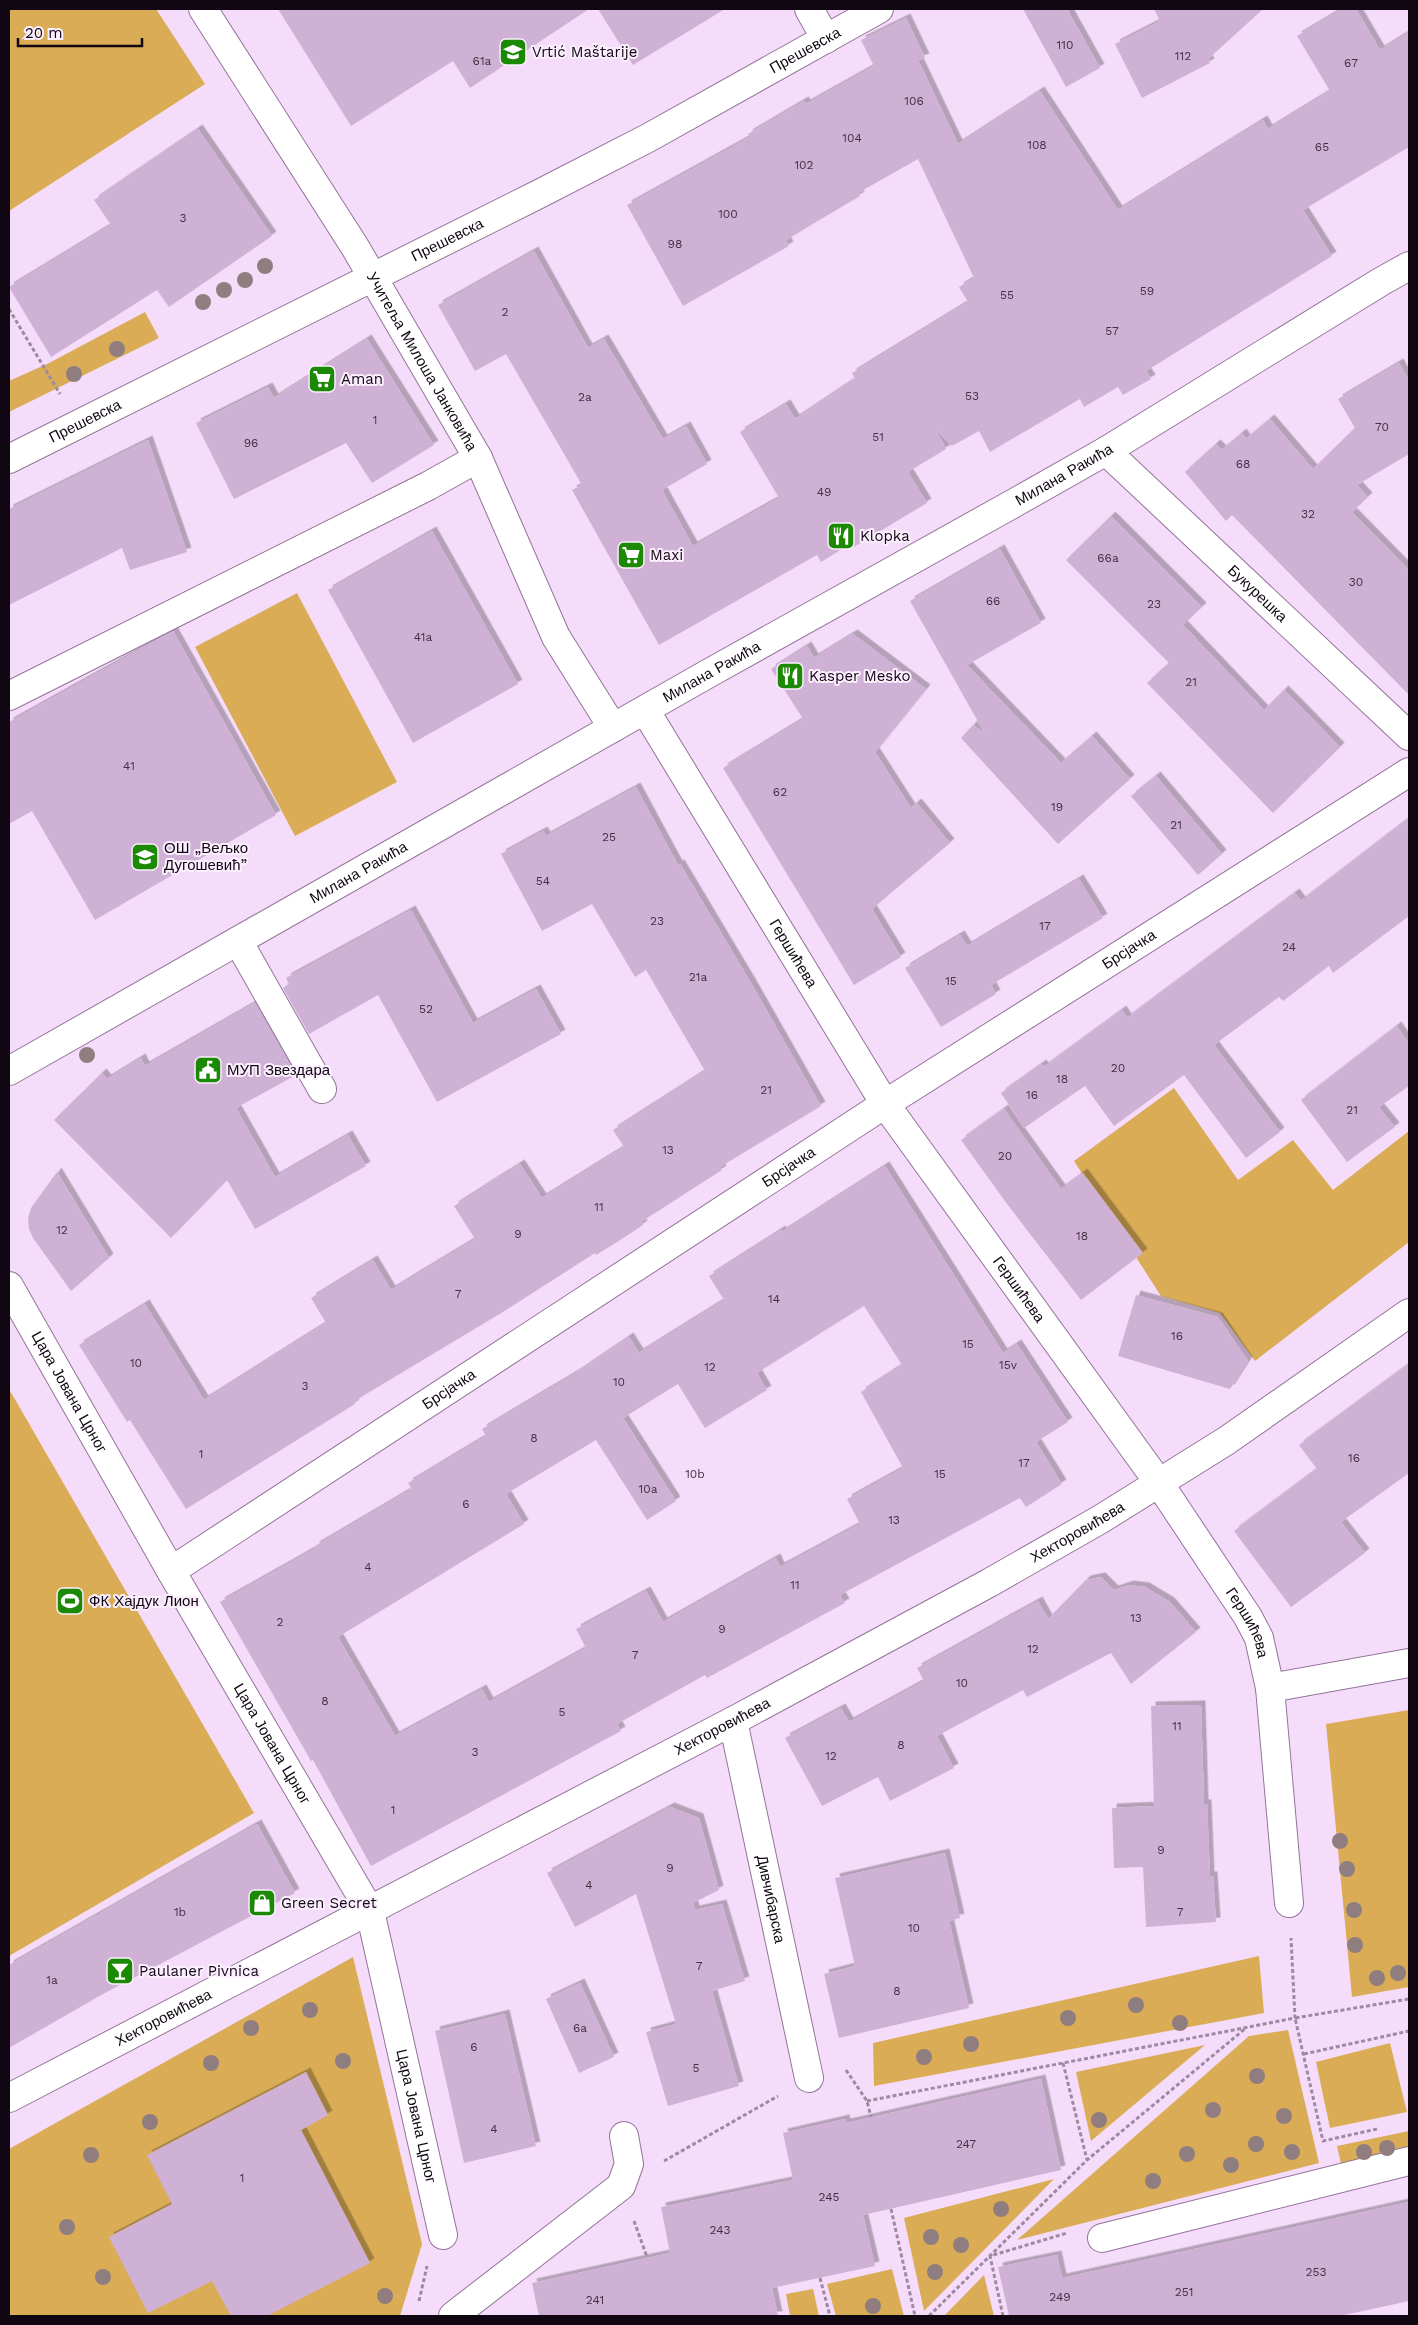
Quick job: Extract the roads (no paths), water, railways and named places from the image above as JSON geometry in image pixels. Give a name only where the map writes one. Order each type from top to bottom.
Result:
[{"type":"street","name":"Учитеља Милоша Јанковића","points":[[203,9],[372,277],[478,458],[556,637],[613,728]]},
{"type":"street","points":[[809,9],[826,39]]},
{"type":"street","name":"Прешевска","points":[[9,459],[648,138],[879,9]]},
{"type":"street","name":"Милана Ракића","points":[[9,1070],[1106,450],[1382,280],[1409,266]]},
{"type":"street","name":"Букурешка","points":[[1106,450],[1409,736]]},
{"type":"street","points":[[9,696],[428,486],[478,458]]},
{"type":"street","name":"Гершићева","points":[[646,710],[885,1104],[1159,1484],[1248,1617],[1259,1638],[1270,1688],[1289,1903]]},
{"type":"street","name":"Брсјачка","points":[[171,1571],[885,1104],[1409,772]]},
{"type":"street","points":[[238,941],[322,1089]]},
{"type":"street","name":"Цара Јована Црног","points":[[9,1286],[171,1571],[370,1911],[443,2235]]},
{"type":"street","name":"Хекторовићева","points":[[9,2098],[733,1721],[989,1583],[1159,1484],[1226,1441],[1409,1313]]},
{"type":"street","points":[[1270,1688],[1409,1663]]},
{"type":"street","name":"Дивчибарска","points":[[733,1721],[810,2078]]},
{"type":"street","points":[[453,2316],[622,2186],[629,2164],[624,2136]]},
{"type":"street","points":[[1102,2238],[1409,2161]]},
{"type":"place","name":"Vrtić Maštarije","points":[[513,52]]},
{"type":"place","name":"Aman","points":[[322,379]]},
{"type":"place","name":"Klopka","points":[[841,536]]},
{"type":"place","name":"Maxi","points":[[631,555]]},
{"type":"place","name":"Kasper Mesko","points":[[790,676]]},
{"type":"place","name":"ОШ „Вељко Дугошевић”","points":[[145,857]]},
{"type":"place","name":"МУП Звездара","points":[[208,1070]]},
{"type":"place","name":"ФК Хајдук Лион","points":[[70,1601]]},
{"type":"place","name":"Green Secret","points":[[262,1903]]},
{"type":"place","name":"Paulaner Pivnica","points":[[120,1971]]}]
